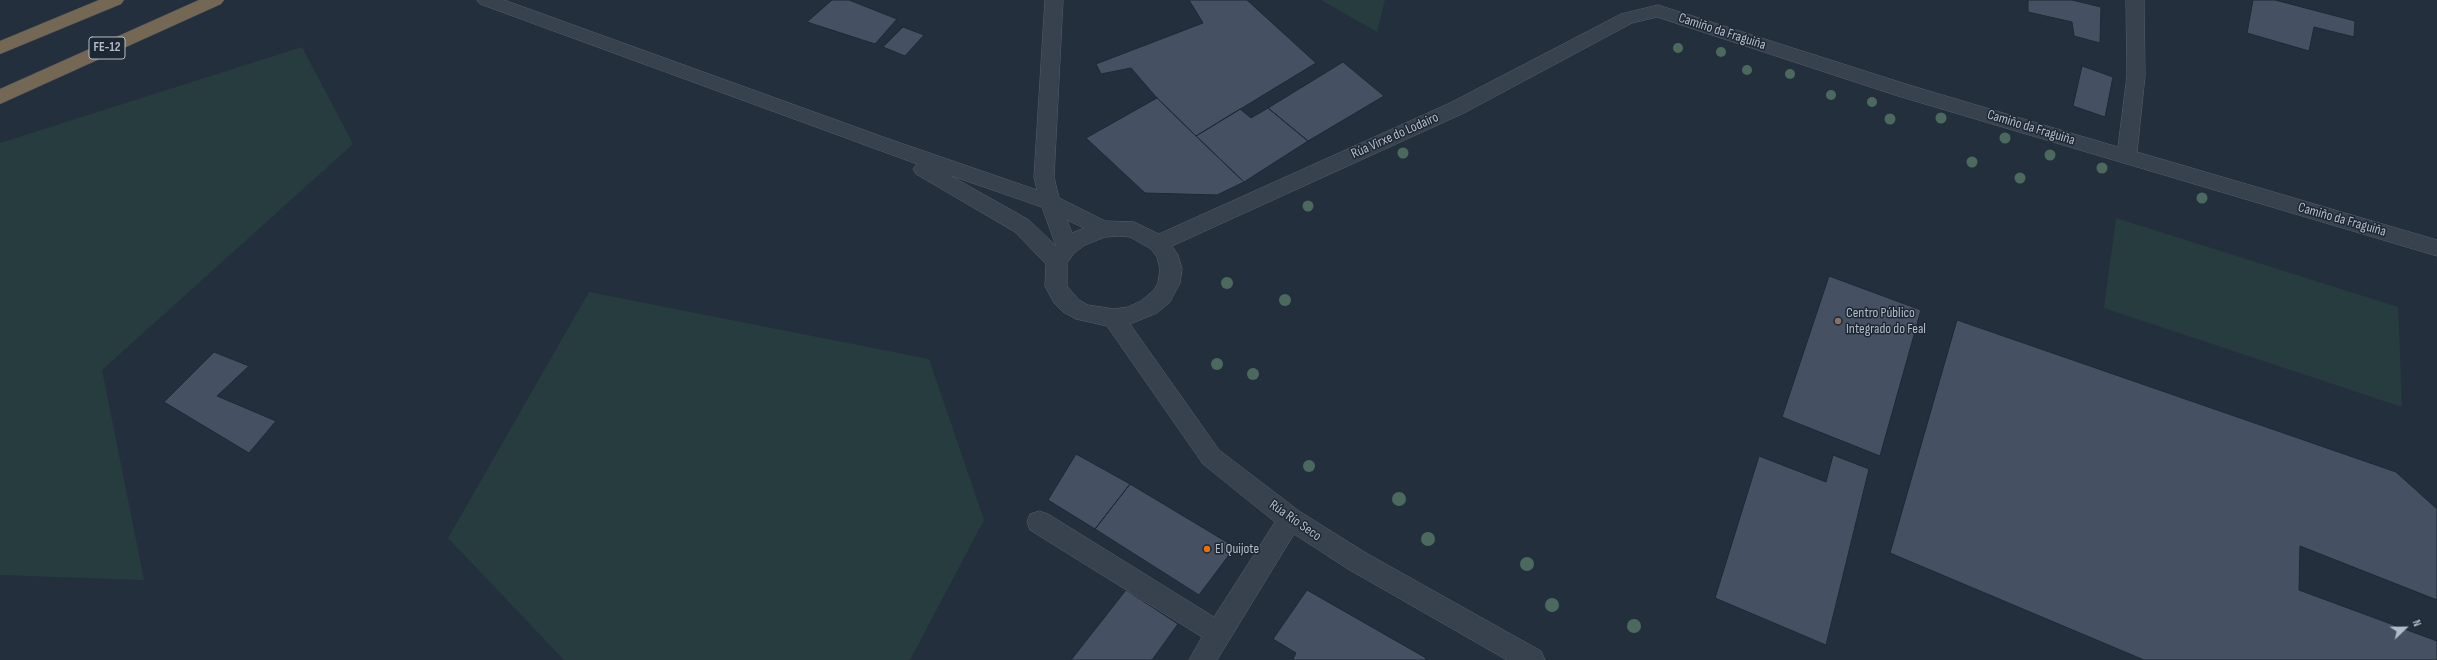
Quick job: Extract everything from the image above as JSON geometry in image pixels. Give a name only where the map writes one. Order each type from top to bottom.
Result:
[{"type":"highway","points":[[0,48],[115,0]]},
{"type":"highway","name":"FE-12","points":[[0,97],[215,0]]},
{"type":"street","points":[[486,0],[879,143],[1050,202],[1103,229]]},
{"type":"street","points":[[1054,0],[1044,177],[1062,254],[1055,280],[1062,297],[1071,306],[1084,314],[1114,318],[1132,315],[1144,310],[1162,296],[1169,283],[1171,269],[1167,255],[1158,243],[1134,230],[1103,229],[1078,239],[1062,254]]},
{"type":"street","points":[[2127,157],[2136,76],[2135,0]]},
{"type":"street","name":"Camiño da Fraguiña","points":[[1627,18],[1654,6],[1905,91],[2437,248]]},
{"type":"street","name":"Rúa Virxe do Lodairo","points":[[1158,243],[1457,108],[1627,18]]},
{"type":"street","points":[[879,143],[1022,226],[1062,254]]},
{"type":"street","name":"Rúa Río Seco","points":[[1114,318],[1211,457],[1290,519],[1357,561],[1532,660]]},
{"type":"street","points":[[1202,660],[1290,519]]},
{"type":"street","points":[[1040,522],[1219,634]]},
{"type":"green space","points":[[1321,0],[1385,0],[1377,32]]},
{"type":"green space","points":[[302,47],[353,144],[102,370],[144,580],[0,575],[0,143]]},
{"type":"green space","points":[[2116,218],[2398,307],[2402,407],[2104,308]]},
{"type":"green space","points":[[589,292],[929,359],[984,520],[910,660],[564,660],[448,538]]},
{"type":"building","points":[[832,0],[849,0],[897,19],[875,44],[807,22]]},
{"type":"building","points":[[1189,0],[1247,0],[1316,63],[1196,136],[1157,98],[1131,68],[1101,74],[1096,64],[1203,23]]},
{"type":"building","points":[[2028,0],[2072,0],[2101,7],[2100,43],[2074,36],[2072,22],[2028,12]]},
{"type":"building","points":[[2253,0],[2275,0],[2355,21],[2354,37],[2314,27],[2309,51],[2247,33]]},
{"type":"building","points":[[903,27],[924,35],[905,56],[883,47]]},
{"type":"building","points":[[1343,62],[1384,96],[1308,141],[1268,108]]},
{"type":"building","points":[[2082,66],[2113,77],[2105,117],[2073,106]]},
{"type":"building","points":[[1157,98],[1244,182],[1217,195],[1145,193],[1086,138]]},
{"type":"building","points":[[1268,108],[1308,141],[1244,182],[1196,136],[1240,109],[1251,118]]},
{"type":"building","points":[[1829,276],[1921,310],[1880,456],[1782,417]]},
{"type":"building","points":[[1957,320],[2396,472],[2437,509],[2437,600],[2300,546],[2299,590],[2437,641],[2437,660],[2144,660],[1890,553]]},
{"type":"building","points":[[214,352],[249,366],[217,396],[276,421],[249,453],[164,402]]},
{"type":"building","points":[[1076,454],[1130,484],[1095,529],[1048,500]]},
{"type":"building","points":[[1833,455],[1869,469],[1826,645],[1715,598],[1759,456],[1826,482]]},
{"type":"building","points":[[1130,484],[1235,547],[1199,595],[1095,529]]},
{"type":"building","points":[[1126,590],[1178,624],[1152,660],[1071,660]]},
{"type":"building","points":[[1307,590],[1426,658],[1425,660],[1293,659],[1296,653],[1273,639]]},
{"type":"place","name":"Centro Público Integrado do Feal","points":[[1838,321]]},
{"type":"place","name":"El Quijote","points":[[1207,549]]}]
